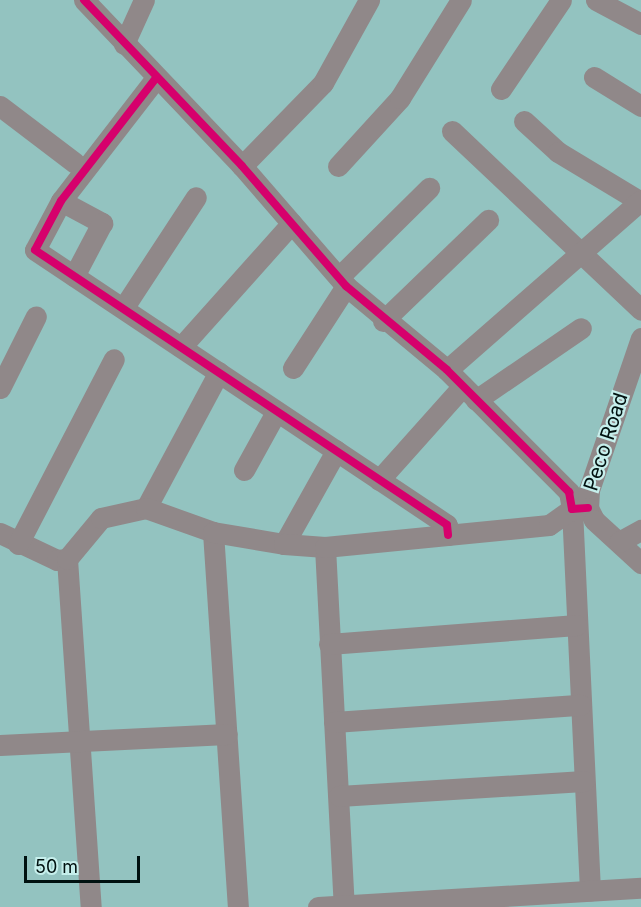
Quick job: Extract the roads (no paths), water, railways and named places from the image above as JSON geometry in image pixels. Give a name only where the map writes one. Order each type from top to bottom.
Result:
[{"type":"street","points":[[84,0],[242,166],[343,282],[383,321],[447,370],[572,495],[580,509],[576,626],[590,891]]},
{"type":"street","points":[[124,44],[144,0]]},
{"type":"street","points":[[242,166],[322,83],[369,0]]},
{"type":"street","points":[[338,166],[400,98],[461,0]]},
{"type":"street","points":[[501,89],[561,0]]},
{"type":"street","points":[[596,0],[641,24]]},
{"type":"street","points":[[594,76],[641,106]]},
{"type":"street","points":[[156,78],[61,201],[35,250],[124,307],[276,412],[447,525],[448,535]]},
{"type":"street","points":[[0,106],[75,163]]},
{"type":"street","points":[[447,370],[641,201],[558,152],[524,121]]},
{"type":"street","points":[[452,131],[579,254],[641,310]]},
{"type":"street","points":[[293,368],[343,282],[429,188]]},
{"type":"street","points":[[124,307],[196,197]]},
{"type":"street","points":[[61,201],[102,223],[74,276]]},
{"type":"street","points":[[383,321],[488,220]]},
{"type":"street","points":[[181,347],[292,223]]},
{"type":"street","points":[[0,388],[36,316]]},
{"type":"street","points":[[379,480],[469,393],[581,327]]},
{"type":"street","name":"Peco Road","points":[[641,338],[634,377],[580,509],[641,563]]},
{"type":"street","points":[[18,544],[114,359]]},
{"type":"street","points":[[146,508],[219,372]]},
{"type":"street","points":[[244,470],[276,412]]},
{"type":"street","points":[[284,544],[336,451]]},
{"type":"street","points":[[91,907],[82,742],[67,559],[101,518],[146,508],[213,532],[284,544],[325,547],[549,525],[580,509]]},
{"type":"street","points":[[619,542],[641,530]]},
{"type":"street","points":[[213,532],[238,907]]},
{"type":"street","points":[[0,533],[18,544],[57,560],[67,559]]},
{"type":"street","points":[[325,547],[344,906]]},
{"type":"street","points":[[329,644],[576,626]]},
{"type":"street","points":[[334,722],[580,705]]},
{"type":"street","points":[[0,745],[227,734]]},
{"type":"street","points":[[339,796],[584,782]]},
{"type":"street","points":[[318,907],[558,900],[590,891],[641,888]]}]
